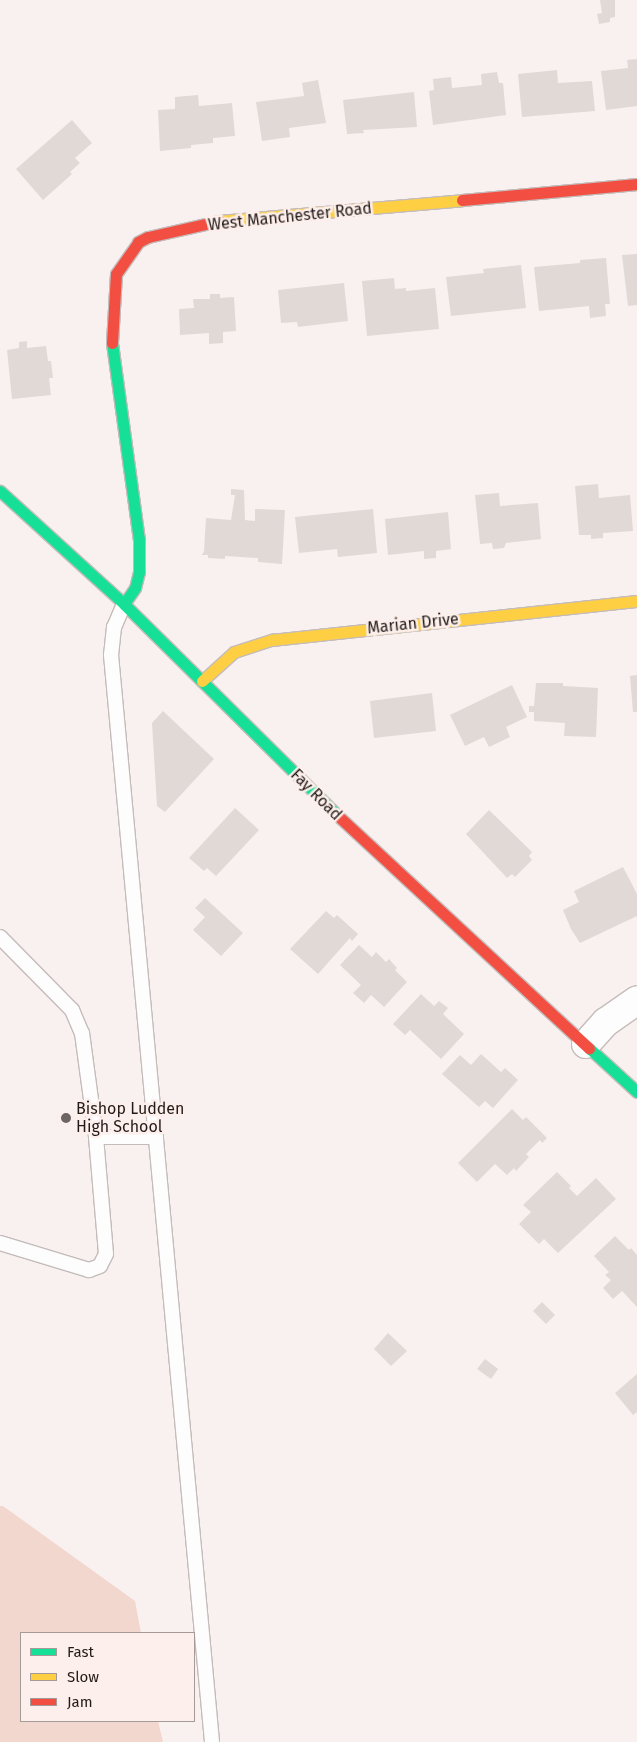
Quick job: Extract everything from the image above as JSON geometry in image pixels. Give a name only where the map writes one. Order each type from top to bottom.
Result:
[{"type":"street","name":"West Manchester Road","points":[[124,604],[135,588],[139,572],[139,539],[111,336],[116,274],[138,242],[148,237],[221,221],[637,184]]},
{"type":"street","name":"Fay Road","points":[[0,492],[124,604],[356,835],[637,1092]]},
{"type":"street","name":"Marian Drive","points":[[202,681],[234,652],[272,640],[637,601]]},
{"type":"street","points":[[586,1044],[606,1022],[637,1000]]},
{"type":"lane","points":[[124,604],[114,627],[111,655],[212,1742]]},
{"type":"lane","points":[[0,937],[72,1010],[82,1033],[96,1137],[106,1254],[100,1266],[89,1270],[0,1243]]},
{"type":"lane","points":[[96,1137],[156,1137]]},
{"type":"shaded area","points":[[0,1506],[3,1506],[135,1601],[141,1632],[20,1632],[20,1722],[158,1722],[163,1742],[0,1742]]},
{"type":"building","points":[[600,0],[615,0],[615,17],[610,18],[610,22],[599,24],[597,14],[602,13]]},
{"type":"building","points":[[637,59],[637,106],[606,110],[601,71],[628,68],[627,60]]},
{"type":"building","points":[[557,70],[558,83],[592,81],[595,111],[522,117],[518,74]]},
{"type":"building","points":[[497,72],[499,83],[503,83],[506,115],[433,125],[429,91],[434,90],[433,79],[451,77],[452,88],[482,85],[481,74]]},
{"type":"building","points":[[318,80],[326,123],[289,128],[290,137],[262,141],[256,102],[304,96],[302,83]]},
{"type":"building","points":[[414,92],[417,127],[363,130],[364,133],[347,134],[343,100]]},
{"type":"building","points":[[198,95],[199,106],[232,103],[235,136],[213,138],[213,143],[191,145],[191,148],[160,151],[158,110],[175,109],[175,97]]},
{"type":"building","points":[[72,120],[92,143],[75,158],[80,163],[70,172],[72,174],[43,200],[16,169]]},
{"type":"building","points":[[637,254],[637,305],[628,306],[622,255]]},
{"type":"building","points":[[606,258],[610,304],[605,304],[606,316],[590,318],[589,306],[539,311],[534,267],[580,263],[580,260]]},
{"type":"building","points":[[521,265],[526,308],[451,316],[446,277],[484,273],[483,269]]},
{"type":"building","points":[[394,278],[395,289],[406,288],[406,291],[435,288],[439,329],[367,336],[362,281]]},
{"type":"building","points":[[344,283],[348,321],[298,327],[297,322],[281,323],[278,290]]},
{"type":"building","points":[[210,294],[220,294],[220,298],[234,297],[236,331],[223,332],[223,343],[209,344],[209,333],[180,335],[179,309],[194,308],[193,299],[210,299]]},
{"type":"building","points":[[27,341],[27,348],[46,346],[48,361],[51,361],[53,378],[49,378],[51,395],[12,399],[7,350],[19,348],[19,342]]},
{"type":"building","points":[[598,484],[599,498],[630,495],[633,531],[603,533],[603,538],[591,539],[591,535],[579,535],[575,486]]},
{"type":"building","points":[[231,489],[244,490],[245,520],[255,521],[255,509],[285,510],[282,564],[258,562],[258,558],[225,556],[225,559],[208,558],[208,555],[202,555],[204,551],[206,518],[231,520],[235,495],[231,495]]},
{"type":"building","points":[[499,493],[500,506],[538,503],[541,539],[506,543],[504,548],[493,549],[492,543],[480,544],[475,495]]},
{"type":"building","points":[[373,509],[377,553],[338,557],[337,549],[299,553],[295,517]]},
{"type":"building","points":[[448,512],[451,549],[436,551],[436,558],[424,559],[424,551],[388,555],[385,519]]},
{"type":"building","points":[[637,675],[637,712],[633,712],[630,676]]},
{"type":"building","points":[[536,683],[563,683],[563,686],[598,688],[596,737],[564,736],[565,723],[534,721],[534,712],[529,712],[529,706],[534,706]]},
{"type":"building","points":[[512,685],[527,717],[506,727],[510,737],[489,747],[484,737],[465,746],[450,715]]},
{"type":"building","points":[[432,693],[436,731],[374,738],[370,701]]},
{"type":"building","points":[[163,711],[214,759],[165,812],[157,806],[152,723]]},
{"type":"building","points":[[235,808],[259,830],[216,876],[207,868],[204,871],[189,858]]},
{"type":"building","points":[[489,810],[532,852],[529,856],[532,860],[515,877],[512,874],[507,878],[466,834]]},
{"type":"building","points":[[623,867],[637,894],[637,916],[580,943],[571,929],[563,910],[579,902],[574,891]]},
{"type":"building","points":[[205,898],[243,933],[221,956],[193,930],[205,917],[195,908]]},
{"type":"building","points":[[326,911],[334,918],[337,915],[358,934],[352,941],[350,938],[318,974],[290,949]]},
{"type":"building","points":[[359,945],[372,957],[376,952],[386,962],[389,959],[397,968],[395,970],[407,982],[384,1007],[371,995],[364,1003],[353,993],[361,985],[340,965]]},
{"type":"building","points":[[421,994],[434,1006],[439,1001],[448,1008],[443,1014],[464,1034],[441,1059],[410,1030],[405,1035],[393,1024]]},
{"type":"building","points":[[481,1054],[501,1072],[505,1068],[518,1080],[493,1108],[485,1101],[479,1107],[442,1074],[460,1055],[471,1065]]},
{"type":"building","points":[[512,1109],[523,1120],[526,1117],[547,1138],[542,1143],[540,1140],[526,1154],[529,1157],[516,1171],[514,1168],[507,1175],[495,1164],[477,1182],[458,1163]]},
{"type":"building","points":[[557,1172],[571,1186],[569,1188],[577,1196],[596,1178],[616,1199],[558,1253],[544,1239],[539,1244],[519,1224],[531,1212],[523,1205]]},
{"type":"building","points":[[615,1236],[637,1255],[637,1307],[622,1291],[613,1299],[603,1288],[611,1280],[605,1275],[609,1272],[594,1256]]},
{"type":"building","points":[[542,1302],[555,1315],[546,1324],[533,1311]]},
{"type":"building","points":[[388,1333],[407,1351],[391,1366],[374,1349]]},
{"type":"building","points":[[485,1359],[498,1369],[491,1379],[477,1369]]},
{"type":"building","points":[[637,1374],[637,1412],[633,1415],[615,1393]]},
{"type":"traffic: fast","points":[[112,343],[139,539],[139,572],[135,588],[124,604]]},
{"type":"traffic: fast","points":[[0,491],[124,604],[336,814]]},
{"type":"traffic: fast","points":[[589,1048],[637,1092]]},
{"type":"traffic: slow","points":[[219,221],[462,200]]},
{"type":"traffic: slow","points":[[202,681],[234,652],[272,640],[637,601]]},
{"type":"traffic: jam","points":[[462,200],[637,184]]},
{"type":"traffic: jam","points":[[112,343],[116,274],[138,242],[148,237],[219,221]]},
{"type":"traffic: jam","points":[[336,814],[589,1048]]},
{"type":"place","name":"Bishop Ludden High School","points":[[66,1118]]}]
